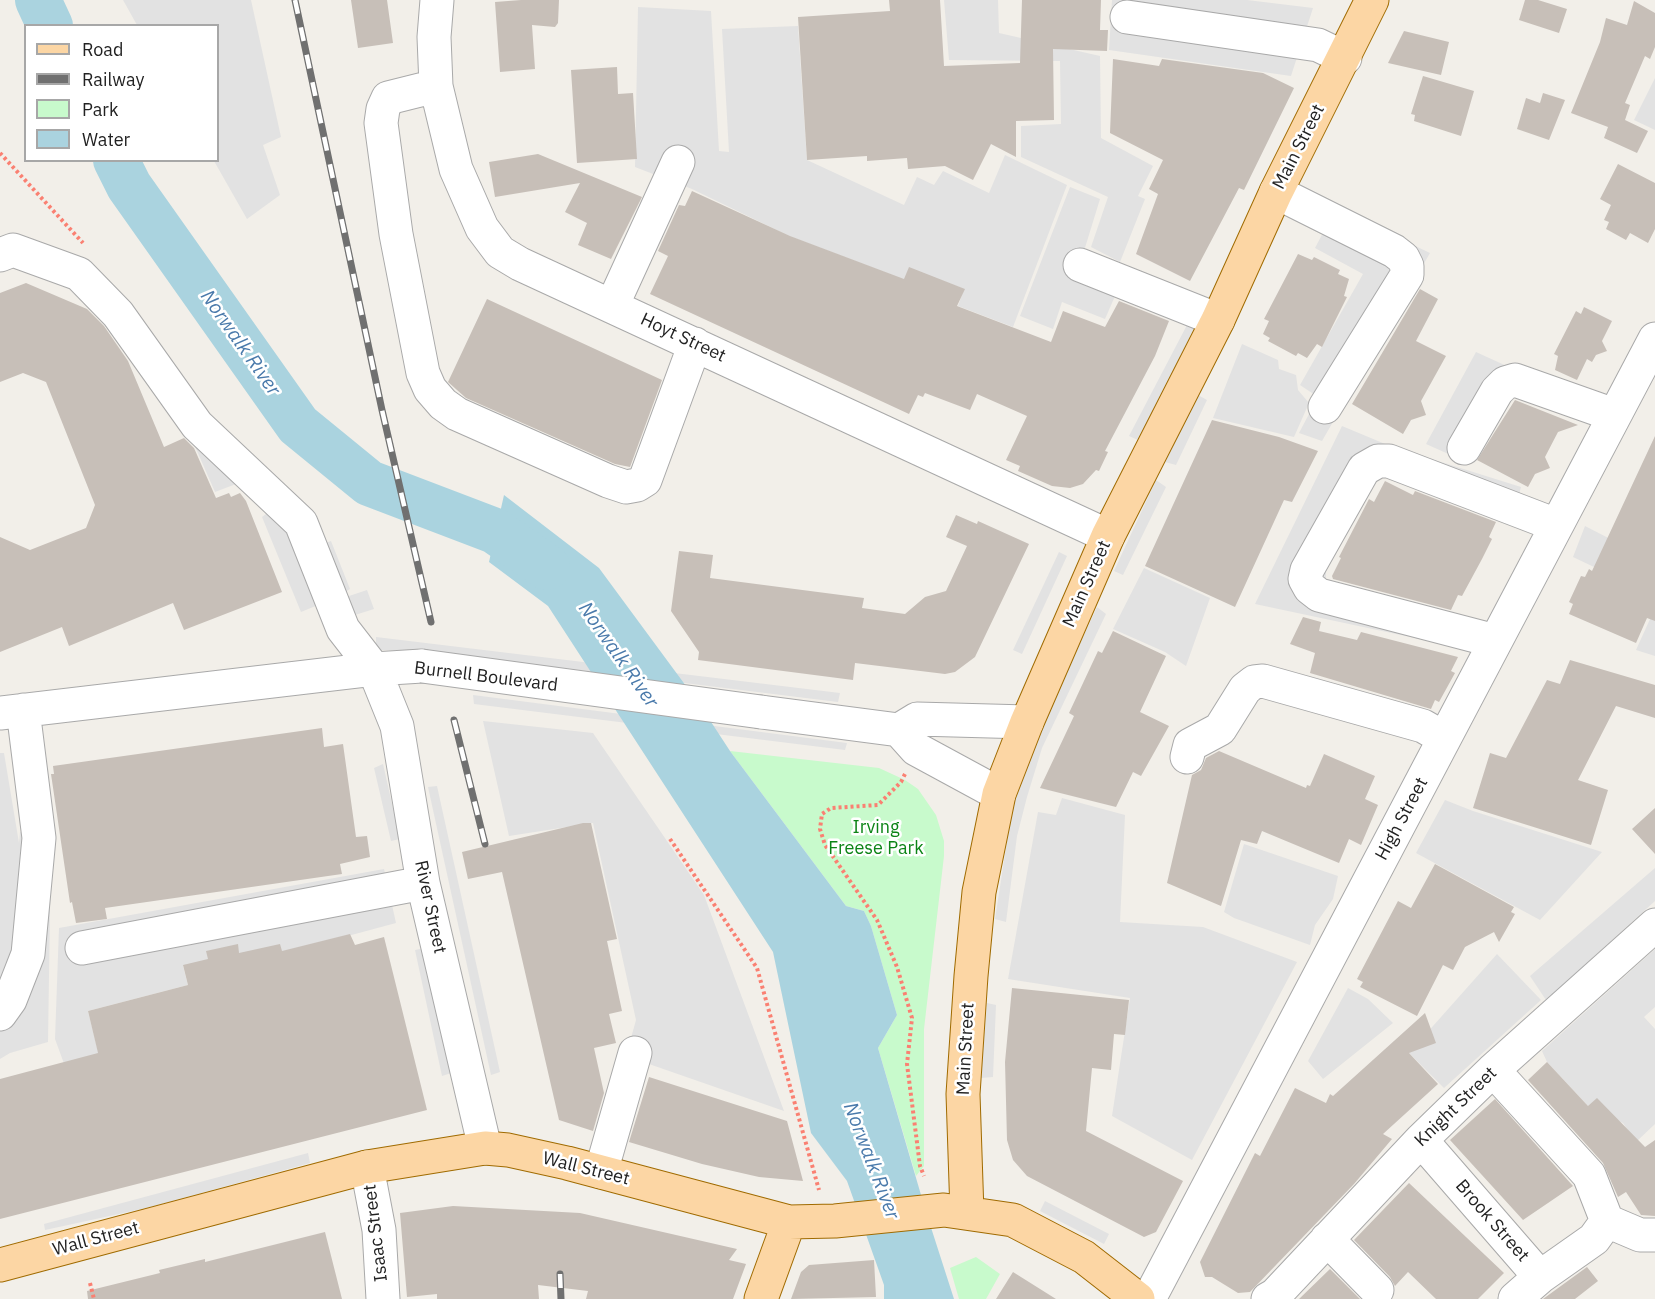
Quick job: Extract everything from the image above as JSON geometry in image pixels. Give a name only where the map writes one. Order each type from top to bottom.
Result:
[{"type":"main road","name":"Main Street","points":[[955,1212],[970,976],[979,892],[999,794],[1027,722],[1108,536],[1218,320],[1276,192],[1372,0]]},
{"type":"main road","name":"Wall Street","points":[[6,1260],[367,1167],[485,1148],[508,1150],[600,1172],[789,1221],[835,1221],[955,1212],[1013,1220],[1084,1257],[1138,1299]]},
{"type":"main road","points":[[761,1299],[789,1221]]},
{"type":"street","name":"Hoyt Street","points":[[437,0],[434,37],[436,86],[456,170],[490,242],[500,252],[520,264],[1108,536]]},
{"type":"street","points":[[1127,17],[1318,45],[1344,58]]},
{"type":"street","points":[[436,86],[398,93],[388,98],[383,109],[381,123],[396,234],[423,373],[430,389],[443,404],[457,414],[608,481],[626,487],[637,486],[645,480],[695,344]]},
{"type":"street","points":[[612,306],[678,162]]},
{"type":"street","points":[[1276,192],[1394,251],[1403,258],[1407,266],[1407,275],[1325,407]]},
{"type":"street","name":"River Street","points":[[0,255],[13,250],[79,274],[118,314],[197,425],[301,523],[343,629],[374,669],[397,726],[423,883],[485,1148]]},
{"type":"street","points":[[1080,265],[1218,320]]},
{"type":"street","name":"High Street","points":[[1149,1299],[1655,339]]},
{"type":"street","points":[[1464,448],[1497,391],[1505,383],[1515,380],[1614,415]]},
{"type":"street","points":[[1495,641],[1319,595],[1310,588],[1305,579],[1307,570],[1364,469],[1378,461],[1389,461],[1556,525]]},
{"type":"street","name":"Burnell Boulevard","points":[[11,711],[374,669],[422,666],[760,712],[908,740],[999,794]]},
{"type":"street","points":[[1187,757],[1190,745],[1226,723],[1245,689],[1254,682],[1263,681],[1423,726],[1444,738]]},
{"type":"street","points":[[0,1014],[10,1000],[28,954],[39,837],[11,711]]},
{"type":"street","name":"Burnell Boulevard","points":[[908,740],[917,719],[1027,722]]},
{"type":"street","points":[[82,948],[264,911],[423,883]]},
{"type":"street","name":"Knight Street","points":[[1268,1299],[1421,1140],[1493,1070],[1655,925]]},
{"type":"street","points":[[600,1172],[635,1053]]},
{"type":"street","points":[[1493,1070],[1589,1175],[1607,1221],[1641,1235],[1655,1234]]},
{"type":"street","name":"Brook Street","points":[[1421,1140],[1540,1277],[1515,1299]]},
{"type":"street","name":"Isaac Street","points":[[367,1167],[379,1230],[383,1299]]},
{"type":"street","points":[[1540,1277],[1594,1239],[1607,1221]]},
{"type":"street","points":[[1328,1239],[1382,1295]]},
{"type":"path","points":[[908,740],[901,782],[890,796],[878,805],[831,808],[822,814],[820,829],[825,845],[877,920],[897,967],[912,1018],[907,1064],[920,1166],[924,1176]]},
{"type":"path","points":[[670,839],[757,968],[819,1190]]},
{"type":"path","points":[[90,1283],[94,1299]]},
{"type":"green space","name":"Irving Freese Park","points":[[730,751],[879,768],[918,789],[936,815],[944,841],[944,856],[924,1029],[924,1166],[916,1176],[878,1048],[897,1015],[871,926],[864,911],[846,906]]},
{"type":"green space","points":[[976,1257],[1000,1274],[986,1299],[959,1299],[950,1268]]},
{"type":"shaded area","points":[[123,0],[251,0],[281,137],[263,145],[280,195],[247,219],[215,162],[219,162],[219,24],[136,24]]},
{"type":"shaded area","points":[[944,0],[998,0],[999,33],[1100,56],[1101,138],[1153,166],[1138,196],[1145,199],[1120,262],[1091,247],[1108,197],[1021,157],[1021,126],[1061,124],[1060,61],[949,60]]},
{"type":"shaded area","points":[[1112,0],[1247,0],[1313,8],[1291,76],[1109,50]]},
{"type":"shaded area","points":[[638,7],[711,11],[719,151],[729,152],[722,29],[798,26],[807,160],[904,205],[917,177],[934,185],[943,171],[989,193],[1005,155],[1067,185],[1013,327],[958,306],[964,289],[909,268],[905,280],[789,236],[692,189],[635,167]]},
{"type":"shaded area","points":[[1655,78],[1655,130],[1634,120]]},
{"type":"shaded area","points":[[1070,187],[1100,199],[1084,251],[1119,287],[1105,319],[1062,302],[1053,329],[1020,316]]},
{"type":"shaded area","points":[[1336,208],[1430,253],[1322,441],[1299,433],[1318,397],[1300,385],[1363,274],[1315,248]]},
{"type":"shaded area","points":[[1187,325],[1195,329],[1138,440],[1129,436]]},
{"type":"shaded area","points":[[1242,344],[1278,360],[1279,369],[1296,375],[1298,390],[1309,403],[1294,437],[1213,418]]},
{"type":"shaded area","points":[[1476,352],[1522,373],[1471,464],[1426,444]]},
{"type":"shaded area","points":[[1198,395],[1207,400],[1176,465],[1165,462]]},
{"type":"shaded area","points":[[1342,426],[1390,446],[1521,487],[1514,514],[1383,476],[1374,480],[1326,568],[1326,581],[1448,645],[1255,604]]},
{"type":"shaded area","points":[[190,435],[323,544],[331,541],[350,589],[345,592],[346,597],[367,590],[374,609],[355,615],[318,605],[301,612],[262,517],[270,511],[236,484],[215,492]]},
{"type":"shaded area","points":[[1156,480],[1166,487],[1123,575],[1114,571]]},
{"type":"shaded area","points":[[1585,526],[1655,562],[1655,596],[1573,557]]},
{"type":"shaded area","points":[[1059,552],[1067,556],[1022,654],[1013,650]]},
{"type":"shaded area","points":[[1144,568],[1210,598],[1186,666],[1165,652],[1113,629]]},
{"type":"shaded area","points":[[1097,607],[1106,614],[1042,748],[1027,797],[1017,836],[1006,922],[995,919],[1014,796],[1033,744]]},
{"type":"shaded area","points":[[1655,608],[1655,656],[1636,650]]},
{"type":"shaded area","points":[[376,637],[840,693],[838,702],[555,667],[554,671],[418,651],[376,650]]},
{"type":"shaded area","points":[[473,695],[847,743],[845,750],[474,704]]},
{"type":"shaded area","points":[[483,721],[593,733],[704,895],[784,1111],[626,1056],[636,1020],[593,823],[509,836]]},
{"type":"shaded area","points":[[0,753],[4,753],[19,843],[20,832],[48,827],[51,844],[48,1042],[10,1053],[0,1059]]},
{"type":"shaded area","points":[[383,764],[400,839],[391,841],[374,768]]},
{"type":"shaded area","points":[[437,786],[500,1072],[491,1075],[428,787]]},
{"type":"shaded area","points":[[1062,798],[1125,815],[1120,922],[1203,927],[1297,962],[1192,1160],[1112,1116],[1130,998],[1008,979],[1038,812],[1056,815]]},
{"type":"shaded area","points":[[1445,800],[1602,852],[1540,920],[1416,853]]},
{"type":"shaded area","points":[[1244,844],[1338,876],[1333,899],[1315,925],[1310,945],[1234,918],[1224,912]]},
{"type":"shaded area","points":[[1655,868],[1655,901],[1546,1000],[1530,976]]},
{"type":"shaded area","points":[[384,869],[396,923],[281,954],[279,947],[183,966],[188,985],[88,1011],[102,1068],[66,1069],[55,1039],[59,928]]},
{"type":"shaded area","points":[[425,948],[451,1073],[442,1076],[415,950]]},
{"type":"shaded area","points":[[1655,949],[1655,1007],[1644,1017],[1655,1029],[1655,1124],[1636,1142],[1623,1123],[1588,1106],[1547,1062],[1542,1051]]},
{"type":"shaded area","points":[[1497,954],[1541,1000],[1444,1088],[1409,1053]]},
{"type":"shaded area","points":[[1348,988],[1368,999],[1393,1023],[1323,1079],[1308,1061]]},
{"type":"shaded area","points":[[987,1003],[996,1005],[993,1077],[981,1078]]},
{"type":"shaded area","points":[[308,1153],[310,1163],[151,1207],[45,1230],[44,1224]]},
{"type":"shaded area","points":[[1045,1201],[1109,1234],[1104,1244],[1040,1211]]},
{"type":"water","points":[[504,495],[599,568],[700,705],[730,751],[846,906],[864,911],[871,926],[897,1015],[878,1048],[954,1299],[884,1299],[884,1285],[847,1181],[811,1133],[773,952],[548,606],[489,562]]},
{"type":"building","points":[[351,0],[387,0],[393,43],[358,48]]},
{"type":"building","points":[[559,0],[558,23],[555,27],[532,25],[535,69],[500,72],[495,2]]},
{"type":"building","points":[[889,0],[940,0],[944,66],[1020,63],[1022,0],[1101,0],[1100,30],[1108,30],[1107,51],[1053,49],[1054,120],[1016,121],[1016,157],[991,144],[973,180],[945,166],[908,169],[907,158],[867,161],[867,156],[807,160],[798,17],[890,11]]},
{"type":"building","points":[[1525,0],[1538,0],[1567,9],[1559,33],[1519,20]]},
{"type":"building","points":[[1634,1],[1655,13],[1655,47],[1650,59],[1645,56],[1625,103],[1630,105],[1625,120],[1648,131],[1637,153],[1604,138],[1608,127],[1571,113],[1600,42],[1606,18],[1627,25]]},
{"type":"building","points":[[1404,31],[1449,42],[1441,75],[1388,63]]},
{"type":"building","points":[[1113,59],[1159,66],[1162,59],[1263,73],[1294,88],[1244,190],[1239,188],[1190,281],[1136,254],[1158,194],[1149,189],[1163,160],[1110,133]]},
{"type":"building","points":[[617,67],[618,94],[633,93],[637,159],[577,163],[571,70]]},
{"type":"building","points":[[1423,76],[1474,91],[1461,136],[1414,121],[1415,115],[1411,114]]},
{"type":"building","points":[[1543,93],[1565,100],[1549,140],[1517,129],[1526,98],[1540,103]]},
{"type":"building","points":[[538,154],[642,197],[611,259],[578,245],[587,223],[565,212],[580,183],[495,197],[489,162]]},
{"type":"building","points":[[1618,164],[1655,183],[1655,229],[1648,243],[1630,233],[1626,240],[1606,229],[1609,222],[1604,220],[1611,205],[1600,199]]},
{"type":"building","points":[[692,191],[790,236],[904,279],[909,267],[965,289],[957,306],[1051,342],[1063,311],[1105,327],[1119,301],[1169,321],[1155,356],[1105,451],[1108,452],[1099,471],[1096,470],[1083,484],[1070,488],[1052,486],[1018,471],[1020,466],[1006,460],[1027,416],[977,394],[970,410],[925,393],[923,397],[918,395],[909,414],[650,294],[668,256],[658,251],[679,205],[685,206]]},
{"type":"building","points":[[1298,254],[1312,260],[1314,257],[1340,270],[1338,274],[1349,279],[1344,296],[1347,297],[1322,347],[1317,344],[1307,358],[1298,353],[1296,356],[1268,341],[1270,338],[1263,334],[1269,321],[1264,319]]},
{"type":"building","points":[[26,283],[87,309],[104,326],[128,361],[164,447],[184,438],[194,448],[216,498],[229,493],[231,497],[240,493],[246,501],[282,592],[184,630],[173,603],[69,646],[62,627],[0,652],[0,537],[30,550],[86,528],[95,505],[46,382],[23,373],[0,382],[0,293]]},
{"type":"building","points":[[1420,289],[1438,299],[1416,341],[1446,356],[1421,401],[1426,415],[1411,420],[1403,434],[1352,404]]},
{"type":"building","points":[[487,299],[662,380],[630,467],[615,464],[466,398],[448,382]]},
{"type":"building","points":[[1584,307],[1612,321],[1602,341],[1607,351],[1596,355],[1592,362],[1587,359],[1577,380],[1555,370],[1558,356],[1554,354],[1576,311],[1581,314]]},
{"type":"building","points":[[1515,400],[1578,425],[1558,432],[1545,457],[1550,468],[1535,474],[1528,487],[1477,460]]},
{"type":"building","points":[[1212,420],[1279,437],[1318,451],[1292,502],[1284,500],[1235,607],[1145,566]]},
{"type":"building","points":[[1655,436],[1655,621],[1647,618],[1636,643],[1569,614],[1573,604],[1569,602],[1581,576],[1585,577],[1589,569],[1592,571]]},
{"type":"building","points":[[1385,481],[1413,495],[1415,491],[1496,522],[1489,537],[1492,539],[1482,559],[1462,596],[1458,595],[1451,610],[1333,579],[1332,576],[1341,558],[1339,557],[1369,499],[1374,502]]},
{"type":"building","points":[[956,515],[977,524],[978,521],[1029,544],[975,657],[955,672],[945,674],[855,663],[853,680],[698,660],[699,652],[671,611],[679,551],[713,555],[710,578],[864,598],[862,608],[905,614],[925,597],[946,591],[967,546],[946,537]]},
{"type":"building","points":[[1303,617],[1321,622],[1319,631],[1357,640],[1361,632],[1458,657],[1451,671],[1455,673],[1439,702],[1435,700],[1431,709],[1310,673],[1315,653],[1290,644]]},
{"type":"building","points":[[1113,631],[1166,656],[1140,712],[1169,726],[1141,776],[1133,772],[1116,807],[1040,788],[1074,716],[1069,713],[1098,651],[1102,653]]},
{"type":"building","points":[[1570,660],[1655,685],[1655,718],[1616,706],[1578,780],[1608,790],[1591,845],[1473,808],[1490,753],[1506,758],[1547,680],[1560,684]]},
{"type":"building","points":[[322,728],[324,747],[343,744],[356,837],[367,836],[370,857],[340,864],[342,874],[105,908],[107,919],[76,923],[72,902],[70,903],[51,774],[54,774],[53,766]]},
{"type":"building","points":[[1219,751],[1306,788],[1307,785],[1310,786],[1324,754],[1375,776],[1365,799],[1378,805],[1361,845],[1349,839],[1339,863],[1262,831],[1257,844],[1241,840],[1221,906],[1167,883],[1192,775],[1201,770],[1206,758]]},
{"type":"building","points":[[1655,808],[1655,854],[1632,829]]},
{"type":"building","points":[[591,823],[617,939],[607,941],[622,1011],[609,1014],[616,1043],[594,1048],[604,1093],[593,1131],[559,1120],[502,872],[468,879],[462,852]]},
{"type":"building","points":[[1435,864],[1514,907],[1511,912],[1515,914],[1499,942],[1494,932],[1465,947],[1453,970],[1443,965],[1417,1016],[1360,987],[1363,982],[1357,979],[1398,901],[1411,908]]},
{"type":"building","points":[[350,934],[355,945],[384,937],[427,1110],[0,1219],[0,1079],[98,1053],[88,1011],[188,985],[183,965],[208,959],[206,951],[238,944],[239,953],[280,944],[282,951]]},
{"type":"building","points":[[1012,988],[1129,1000],[1125,1035],[1114,1034],[1111,1070],[1092,1068],[1086,1131],[1183,1181],[1156,1232],[1144,1237],[1027,1176],[1013,1160],[1007,1140],[1005,1062]]},
{"type":"building","points":[[1425,1013],[1436,1043],[1409,1053],[1438,1084],[1383,1134],[1392,1139],[1354,1184],[1250,1292],[1238,1293],[1212,1277],[1205,1277],[1200,1262],[1255,1153],[1260,1156],[1295,1088],[1326,1103],[1330,1094],[1333,1096]]},
{"type":"building","points":[[1547,1062],[1588,1106],[1597,1098],[1645,1147],[1655,1140],[1655,1216],[1641,1215],[1626,1192],[1618,1197],[1603,1163],[1528,1080]]},
{"type":"building","points":[[649,1077],[787,1121],[803,1181],[759,1177],[702,1164],[629,1142]]},
{"type":"building","points":[[1495,1099],[1573,1186],[1523,1220],[1450,1140]]},
{"type":"building","points":[[1409,1183],[1504,1273],[1478,1299],[1436,1299],[1408,1272],[1395,1286],[1390,1277],[1354,1240]]},
{"type":"building","points":[[453,1206],[580,1213],[737,1249],[729,1260],[746,1264],[733,1299],[586,1299],[588,1291],[538,1285],[539,1299],[437,1299],[437,1294],[407,1297],[400,1213]]},
{"type":"building","points":[[325,1232],[342,1299],[88,1299],[87,1291],[160,1273],[159,1270],[205,1259],[205,1262]]},
{"type":"building","points":[[874,1260],[876,1297],[791,1299],[801,1272],[809,1265]]},
{"type":"building","points":[[1587,1267],[1598,1281],[1575,1299],[1543,1299]]},
{"type":"building","points":[[1330,1269],[1360,1299],[1299,1299]]},
{"type":"building","points":[[1013,1272],[1056,1299],[996,1299]]},
{"type":"waterway","name":"Norwalk River","points":[[38,0],[49,24]]},
{"type":"waterway","name":"Norwalk River","points":[[117,162],[129,186],[298,425],[369,483],[495,531],[547,567]]},
{"type":"railway","points":[[295,0],[382,410],[431,622]]},
{"type":"railway","points":[[454,720],[485,844]]},
{"type":"railway","points":[[560,1274],[561,1299]]}]
